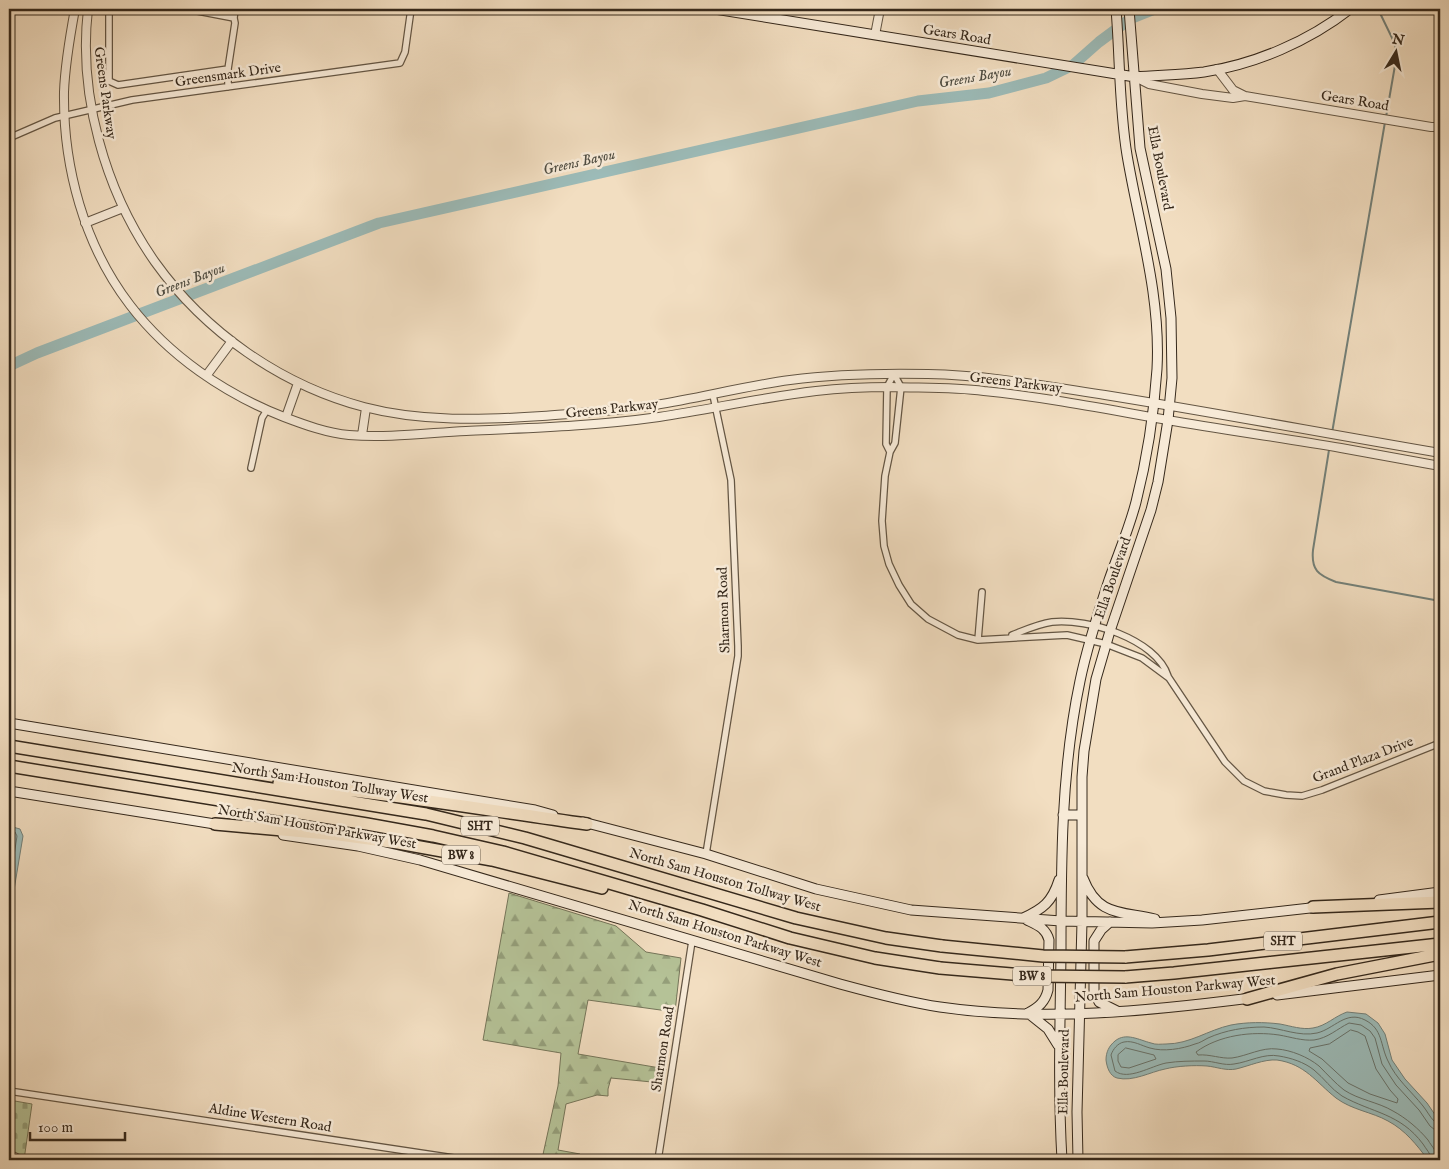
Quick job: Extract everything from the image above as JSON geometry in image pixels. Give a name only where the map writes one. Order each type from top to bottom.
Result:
[{"type":"highway","name":"North Sam Houston Tollway West","points":[[9,746],[426,814],[474,824],[796,918],[886,938],[942,946],[1043,956],[1125,956],[1208,950],[1440,922]]},
{"type":"highway","name":"SHT","points":[[9,766],[433,836],[503,852],[702,910]]},
{"type":"highway","points":[[173,773],[342,788],[480,810],[587,824]]},
{"type":"highway","name":"BW 8","points":[[215,824],[339,835],[398,843],[492,860],[568,880],[702,910]]},
{"type":"highway","points":[[1313,908],[1440,902]]},
{"type":"highway","name":"North Sam Houston Parkway West","points":[[702,910],[790,938],[875,958],[940,968],[1037,976],[1125,976],[1174,973],[1440,944]]},
{"type":"highway","points":[[1247,999],[1337,974],[1440,954]]},
{"type":"main road","name":"Gears Road","points":[[715,9],[1135,77],[1204,72],[1217,69]]},
{"type":"main road","name":"Ella Boulevard","points":[[1062,1160],[1059,1048],[1063,815],[1068,748],[1080,679],[1090,640],[1099,609],[1126,535],[1140,487],[1154,403],[1157,368],[1156,318],[1144,234],[1127,150],[1116,9]]},
{"type":"main road","name":"Ella Boulevard","points":[[1078,1160],[1077,1112],[1084,751],[1096,679],[1110,631],[1142,539],[1158,482],[1170,406],[1172,378],[1166,269],[1140,148],[1129,9]]},
{"type":"main road","points":[[1217,69],[1243,63],[1287,46],[1315,32],[1350,9]]},
{"type":"main road","points":[[1127,150],[1140,148]]},
{"type":"main road","points":[[1144,234],[1159,231]]},
{"type":"main road","points":[[1156,318],[1170,318]]},
{"type":"main road","points":[[1126,535],[1142,539]]},
{"type":"main road","points":[[9,723],[535,810],[706,854],[816,889],[878,904],[936,912],[1082,922],[1168,922],[1313,908],[1440,892]]},
{"type":"main road","points":[[1068,748],[1084,751]]},
{"type":"main road","name":"North Sam Houston Parkway West","points":[[9,791],[358,846],[420,860],[883,996],[948,1008],[988,1012],[1060,1014],[1119,1012],[1247,999],[1440,975]]},
{"type":"main road","points":[[1063,815],[1082,815]]},
{"type":"main road","points":[[1022,918],[1049,902],[1058,885],[1062,863]]},
{"type":"main road","points":[[1082,874],[1091,895],[1105,907],[1117,913],[1139,915],[1168,922]]},
{"type":"main road","points":[[1022,918],[1047,932],[1049,940],[1048,990],[1046,997],[1041,1005],[1028,1013],[1048,1028],[1059,1048]]},
{"type":"main road","points":[[1110,922],[1100,930],[1094,941],[1094,991],[1099,1002],[1119,1012]]},
{"type":"street","name":"Greens Parkway","points":[[75,9],[65,79],[65,116],[69,157],[75,191],[85,223],[105,267],[118,289],[144,322],[206,376],[247,401],[305,425],[336,432],[387,436],[457,431],[548,428],[606,423],[716,408],[811,391],[839,388],[887,387],[982,390],[1067,402],[1440,466]]},
{"type":"street","name":"Greens Parkway","points":[[88,9],[86,49],[93,109],[101,149],[123,208],[142,243],[168,278],[205,318],[232,341],[266,365],[298,383],[366,408],[399,414],[449,419],[492,418],[604,411],[649,406],[808,378],[894,374],[962,375],[1000,379],[1154,403],[1440,453]]},
{"type":"street","points":[[110,9],[109,81],[118,85],[228,69]]},
{"type":"street","points":[[187,9],[214,11],[234,18]]},
{"type":"street","points":[[228,87],[228,69],[235,23],[235,9]]},
{"type":"street","name":"Greensmark Drive","points":[[9,138],[65,116],[132,100],[400,63],[405,52],[412,9]]},
{"type":"street","points":[[876,35],[880,9]]},
{"type":"street","name":"Gears Road","points":[[1217,69],[1233,90],[1245,96],[1440,127]]},
{"type":"street","name":"Gears Road","points":[[1135,77],[1149,84],[1202,94],[1233,98],[1245,96]]},
{"type":"street","name":"Gears Road","points":[[1431,127],[1440,131]]},
{"type":"street","points":[[85,223],[123,208]]},
{"type":"street","points":[[206,376],[232,341]]},
{"type":"street","points":[[894,374],[901,388]]},
{"type":"street","name":"Grand Plaza Drive","points":[[890,452],[886,444],[887,387],[894,374]]},
{"type":"street","points":[[808,378],[811,391]]},
{"type":"street","points":[[286,417],[298,383]]},
{"type":"street","name":"Grand Plaza Drive","points":[[901,388],[895,442],[890,452],[885,476],[882,522],[884,546],[889,564],[899,586],[911,604],[928,620],[958,635],[978,640],[1056,634],[1090,640],[1142,658],[1169,678]]},
{"type":"street","points":[[1067,402],[1069,390]]},
{"type":"street","name":"Sharmon Road","points":[[706,854],[738,651],[731,480],[713,395]]},
{"type":"street","points":[[362,435],[366,408]]},
{"type":"street","points":[[251,468],[262,418],[267,410]]},
{"type":"street","points":[[1245,433],[1248,420]]},
{"type":"street","points":[[1419,462],[1421,450]]},
{"type":"street","points":[[978,640],[982,592]]},
{"type":"street","name":"Grand Plaza Drive","points":[[1008,637],[1052,622],[1072,623],[1095,626],[1110,631],[1126,637],[1150,651],[1166,669],[1169,678],[1225,762],[1244,781],[1264,791],[1302,796],[1322,790],[1440,743]]},
{"type":"street","name":"Sharmon Road","points":[[658,1160],[692,941]]},
{"type":"street","name":"Aldine Western Road","points":[[9,1091],[468,1160]]},
{"type":"street","points":[[9,1153],[23,1160]]},
{"type":"green space","points":[[509,893],[616,926],[646,952],[681,958],[675,1012],[588,1000],[578,1054],[666,1069],[662,1083],[611,1078],[608,1096],[597,1095],[566,1104],[558,1150],[580,1154],[581,1160],[542,1159],[558,1086],[561,1053],[483,1040]]},
{"type":"green space","points":[[9,1100],[32,1104],[24,1160],[9,1160]]},
{"type":"water","points":[[9,826],[20,829],[23,836],[14,890],[9,895]]},
{"type":"water","points":[[1347,1012],[1366,1014],[1378,1023],[1385,1034],[1392,1060],[1440,1122],[1440,1160],[1428,1160],[1400,1129],[1382,1118],[1342,1102],[1310,1075],[1287,1062],[1267,1061],[1236,1069],[1180,1066],[1129,1079],[1117,1078],[1112,1075],[1106,1063],[1110,1047],[1119,1038],[1128,1037],[1155,1044],[1166,1044],[1183,1042],[1223,1027],[1243,1023],[1274,1023],[1301,1028],[1318,1027]]},
{"type":"waterway","name":"Greens Bayou","points":[[9,366],[37,353],[379,223],[918,101],[989,93],[1046,78],[1073,65],[1099,42],[1130,19],[1155,9]]},
{"type":"waterway","points":[[1378,9],[1395,44],[1397,54],[1386,117]]},
{"type":"waterway","points":[[1332,433],[1385,122]]},
{"type":"waterway","points":[[1329,450],[1313,550],[1313,562],[1317,571],[1336,582],[1440,601]]}]
